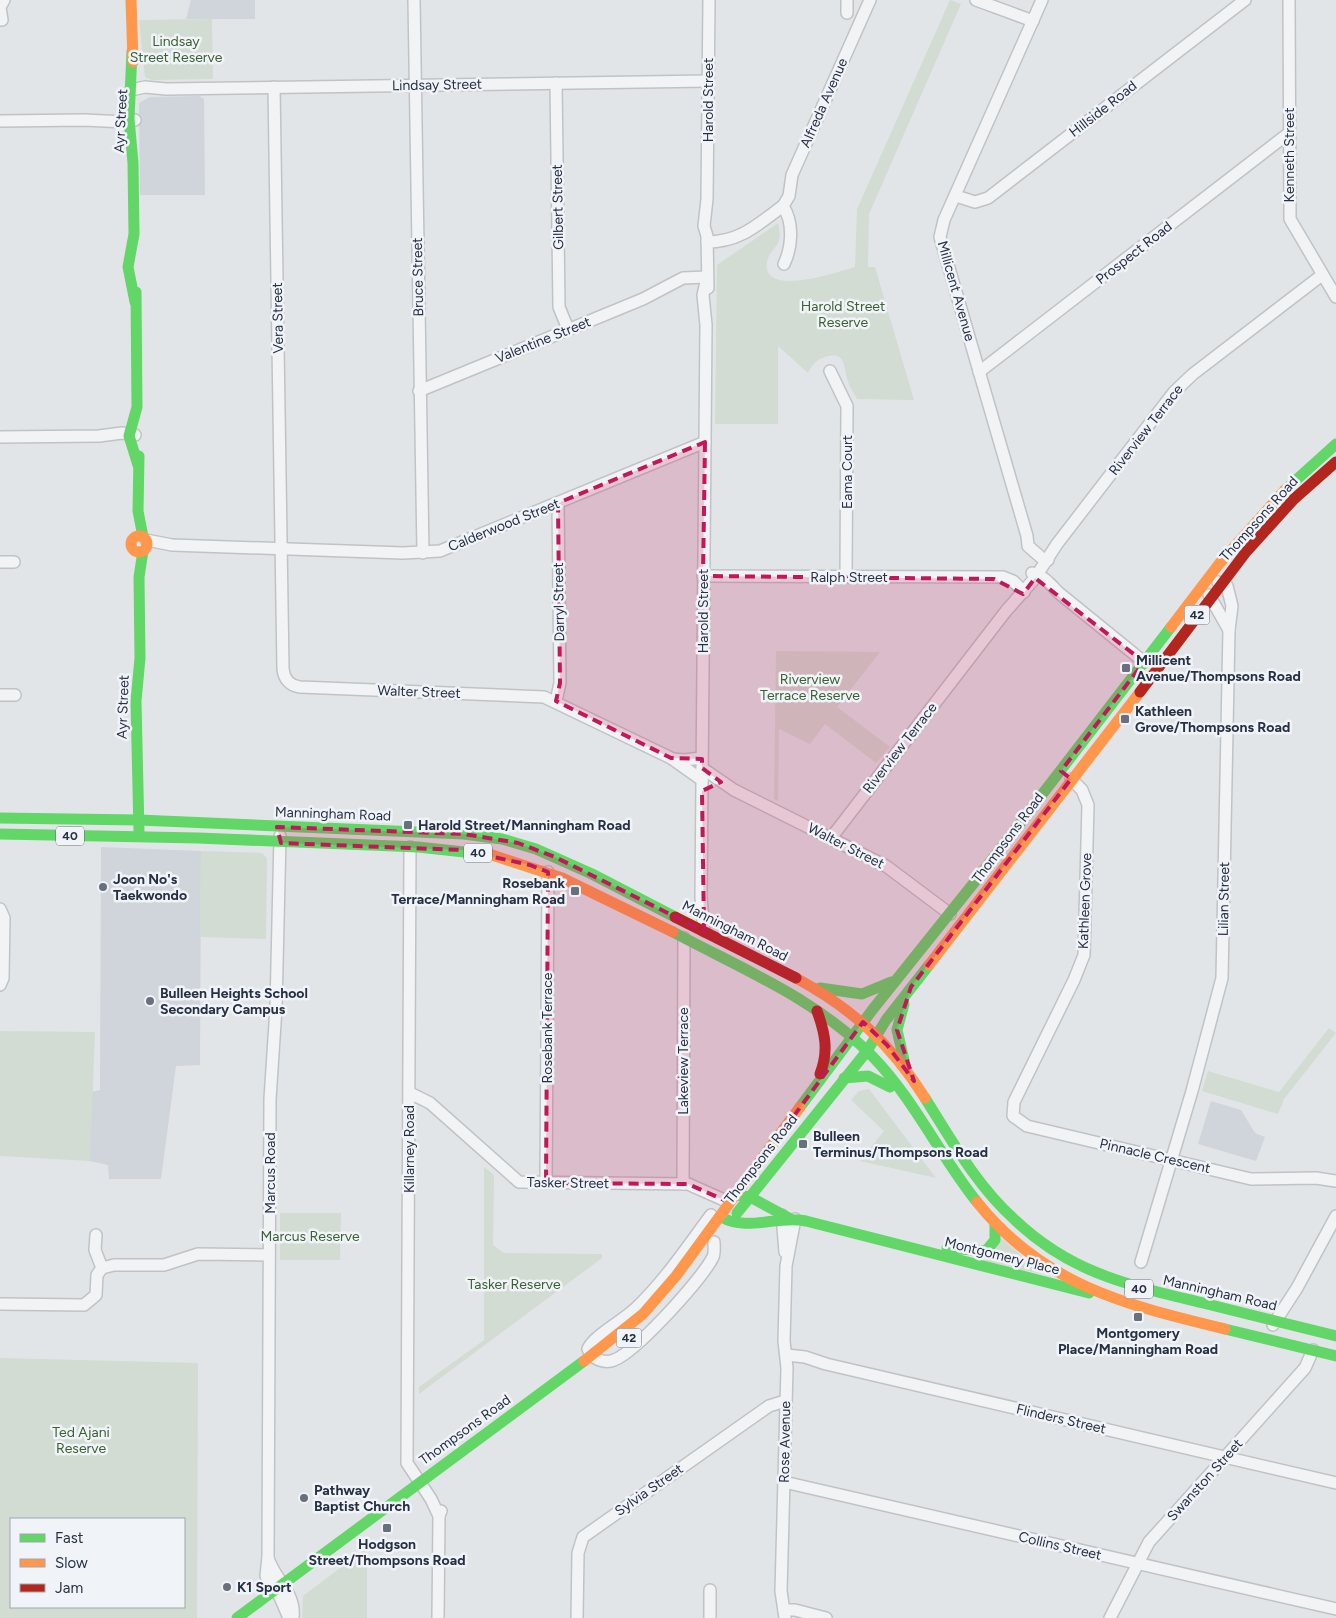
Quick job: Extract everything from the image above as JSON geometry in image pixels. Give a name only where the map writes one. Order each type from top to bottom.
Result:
[{"type":"main road","name":"Ayr Street","points":[[131,0],[132,51],[129,72],[136,90],[131,119],[134,234],[128,267],[135,302],[137,408],[140,422],[132,436],[140,448],[138,465],[138,511],[141,544],[139,577],[140,658],[136,701],[139,837]]},
{"type":"main road","name":"Thompsons Road","points":[[595,1358],[632,1336],[660,1310],[714,1242],[746,1181],[863,1022],[950,914],[1206,582],[1280,495],[1336,444]]},
{"type":"main road","name":"Thompsons Road","points":[[236,1618],[282,1590],[595,1358],[652,1305],[726,1220],[750,1197],[867,1051],[911,987],[990,888],[1222,582],[1280,514],[1336,462]]},
{"type":"main road","points":[[1146,659],[1157,668]]},
{"type":"main road","points":[[1060,771],[1071,779]]},
{"type":"main road","name":"Manningham Road","points":[[0,818],[139,820],[464,834],[502,839],[555,856],[810,986],[863,1022],[877,1035],[914,1081],[965,1163],[992,1199],[1011,1220],[1056,1254],[1085,1270],[1116,1282],[1336,1336]]},
{"type":"main road","name":"40","points":[[0,834],[410,847],[481,853],[515,860],[548,872],[772,983],[816,1010],[852,1038],[867,1051],[906,1100],[964,1186],[995,1224],[1052,1271],[1106,1298],[1161,1315],[1336,1356]]},
{"type":"main road","points":[[810,986],[862,994],[871,992],[898,978]]},
{"type":"main road","points":[[911,987],[900,1013],[897,1030],[900,1049],[914,1081]]},
{"type":"main road","points":[[811,1092],[824,1066],[827,1050],[826,1034],[816,1010]]},
{"type":"main road","points":[[844,1078],[862,1074],[873,1076],[906,1100]]},
{"type":"main road","name":"Montgomery Place","points":[[738,1195],[750,1197],[787,1218],[892,1241],[980,1252],[986,1251],[993,1244],[996,1234],[995,1224]]},
{"type":"main road","name":"Montgomery Place","points":[[726,1220],[740,1226],[787,1218]]},
{"type":"main road","name":"Montgomery Place","points":[[892,1241],[921,1251],[1106,1298]]},
{"type":"main road","name":"Thompsons Road","points":[[252,1618],[282,1590]]},
{"type":"street","points":[[1,12],[4,0]]},
{"type":"street","name":"Bruce Street","points":[[414,0],[422,553]]},
{"type":"street","name":"Harold Street","points":[[704,931],[701,897],[706,325],[703,295],[710,226],[707,199],[709,0]]},
{"type":"street","points":[[847,0],[847,13]]},
{"type":"street","name":"Alfreda Avenue","points":[[783,206],[789,196],[792,175],[870,0]]},
{"type":"street","points":[[976,0],[1031,24]]},
{"type":"street","name":"Millicent Avenue","points":[[1042,0],[942,227],[940,241],[1027,536],[1045,558]]},
{"type":"street","name":"Hillside Road","points":[[956,196],[975,202],[988,198],[1245,0]]},
{"type":"street","name":"Kenneth Street","points":[[1289,0],[1290,220],[1336,297]]},
{"type":"street","name":"Lindsay Street","points":[[136,90],[708,81]]},
{"type":"street","name":"Gilbert Street","points":[[556,83],[559,307],[568,329]]},
{"type":"street","name":"Vera Street","points":[[274,87],[281,549]]},
{"type":"street","points":[[0,121],[131,119]]},
{"type":"street","name":"Prospect Road","points":[[979,372],[1289,133]]},
{"type":"street","points":[[707,242],[725,242],[742,235],[783,206],[790,223],[788,253],[784,264]]},
{"type":"street","name":"Riverview Terrace","points":[[831,838],[1021,590],[1035,575],[1045,558],[1182,384],[1322,275]]},
{"type":"street","name":"Valentine Street","points":[[420,391],[686,277],[706,276]]},
{"type":"street","name":"Eama Court","points":[[830,371],[847,406],[846,577]]},
{"type":"street","points":[[0,438],[132,436]]},
{"type":"street","name":"Calderwood Street","points":[[141,544],[422,553],[445,550],[705,442]]},
{"type":"street","name":"Darryl Street","points":[[556,701],[560,683],[558,503]]},
{"type":"street","name":"Walter Street","points":[[281,549],[283,669],[286,679],[291,684],[300,688],[538,696],[556,701],[892,870],[950,914]]},
{"type":"street","points":[[0,562],[14,562]]},
{"type":"street","points":[[1035,575],[1146,659]]},
{"type":"street","name":"Ralph Street","points":[[703,576],[994,578],[1021,590]]},
{"type":"street","points":[[1222,582],[1206,582],[1209,599],[1229,630]]},
{"type":"street","name":"Lilian Street","points":[[1141,1262],[1222,978],[1229,630],[1232,598],[1227,586],[1222,582]]},
{"type":"street","points":[[0,695],[16,695]]},
{"type":"street","name":"Walter Street","points":[[671,758],[684,760],[714,786],[734,790]]},
{"type":"street","name":"Kathleen Grove","points":[[1014,1102],[1074,980],[1084,955],[1088,805],[1082,790],[1071,779]]},
{"type":"street","name":"Marcus Road","points":[[278,827],[281,843],[277,879],[276,1008],[270,1094],[268,1557],[282,1590]]},
{"type":"street","name":"Marcus Road","points":[[266,842],[274,858],[277,879]]},
{"type":"street","name":"Killarney Road","points":[[410,847],[408,1467],[441,1504],[439,1516],[438,1618]]},
{"type":"street","name":"Rosebank Terrace","points":[[546,1184],[548,872]]},
{"type":"street","points":[[683,921],[694,914],[701,897]]},
{"type":"street","points":[[0,909],[4,918],[3,978],[0,985]]},
{"type":"street","name":"Lakeview Terrace","points":[[683,1184],[684,938]]},
{"type":"street","name":"Tasker Street","points":[[410,1093],[424,1099],[516,1181],[546,1184],[683,1184],[694,1186],[724,1200]]},
{"type":"street","name":"Pinnacle Crescent","points":[[1014,1102],[1013,1116],[1027,1126],[1171,1160],[1251,1178],[1316,1178],[1336,1175]]},
{"type":"street","points":[[410,1108],[435,1109]]},
{"type":"street","name":"Pinnacle Crescent","points":[[1316,1178],[1336,1181]]},
{"type":"street","name":"Thompsons Road","points":[[595,1358],[588,1349],[592,1342],[625,1318],[646,1298],[724,1200],[746,1181]]},
{"type":"street","points":[[1268,1340],[1336,1216]]},
{"type":"street","name":"Rose Avenue","points":[[784,1614],[781,1591],[787,1218]]},
{"type":"street","points":[[96,1236],[95,1250],[102,1268]]},
{"type":"street","points":[[0,1304],[84,1305],[90,1302],[96,1295],[97,1275],[102,1268],[114,1265],[164,1265],[198,1254],[269,1255]]},
{"type":"street","name":"Swanston Street","points":[[1110,1618],[1149,1542],[1305,1368],[1313,1350]]},
{"type":"street","name":"Flinders Street","points":[[786,1355],[805,1357],[826,1364],[1336,1483]]},
{"type":"street","name":"Sylvia Street","points":[[577,1618],[578,1553],[579,1542],[583,1537],[769,1406],[785,1401]]},
{"type":"street","name":"Collins Street","points":[[784,1482],[1336,1609]]},
{"type":"street","points":[[282,1590],[289,1618]]},
{"type":"street","points":[[282,1590],[294,1609],[293,1618]]},
{"type":"street","points":[[710,1590],[710,1618]]},
{"type":"street","points":[[784,1614],[795,1610],[826,1618]]},
{"type":"highlighted area","points":[[705,442],[703,576],[994,579],[1023,594],[1035,578],[1144,662],[1061,771],[1071,779],[911,987],[897,1030],[914,1081],[887,1045],[863,1022],[746,1181],[724,1200],[688,1184],[546,1183],[548,872],[530,865],[462,850],[281,843],[277,827],[464,834],[518,843],[555,857],[704,931],[702,791],[721,782],[702,768],[702,759],[671,758],[556,701],[560,683],[558,503]]},
{"type":"shaded area","points":[[191,0],[255,0],[255,19],[186,19]]},
{"type":"shaded area","points":[[199,96],[204,99],[205,195],[140,195],[139,103],[150,97]]},
{"type":"shaded area","name":"Bulleen Heights School Secondary Campus","points":[[101,847],[201,851],[200,1065],[176,1066],[161,1179],[109,1179],[108,1165],[90,1161],[90,1092],[100,1090]]},
{"type":"shaded area","points":[[1211,1101],[1241,1110],[1255,1133],[1265,1137],[1256,1161],[1198,1144]]},
{"type":"green space","name":"Harold Street Reserve","points":[[950,0],[961,4],[869,214],[868,267],[875,267],[914,400],[857,399],[849,386],[841,358],[832,355],[819,359],[808,373],[778,346],[778,424],[715,424],[717,265],[778,223],[780,237],[767,262],[768,273],[776,279],[788,281],[803,280],[855,267],[857,209]]},
{"type":"green space","name":"Lindsay Street Reserve","points":[[212,19],[213,79],[152,80],[145,77],[139,20]]},
{"type":"green space","name":"Riverview Terrace Reserve","points":[[776,651],[880,652],[837,707],[890,747],[876,763],[825,724],[810,744],[779,729],[778,801],[774,799]]},
{"type":"green space","points":[[201,851],[262,853],[267,858],[266,939],[200,937]]},
{"type":"green space","points":[[1329,1028],[1336,1033],[1284,1099],[1278,1114],[1202,1091],[1208,1071],[1279,1092]]},
{"type":"green space","points":[[0,1031],[95,1032],[90,1161],[0,1156]]},
{"type":"green space","points":[[869,1089],[936,1178],[860,1161],[884,1131],[851,1100],[859,1091]]},
{"type":"green space","name":"Tasker Reserve","points":[[484,1167],[494,1175],[493,1245],[504,1253],[602,1254],[602,1258],[419,1394],[419,1387],[484,1340]]},
{"type":"green space","name":"Marcus Reserve","points":[[280,1213],[341,1213],[340,1260],[280,1260]]},
{"type":"green space","points":[[1001,1238],[1043,1274],[984,1263]]},
{"type":"green space","name":"Ted Ajani Reserve","points":[[0,1358],[198,1363],[197,1618],[0,1618]]},
{"type":"green space","points":[[367,1548],[367,1618],[302,1618],[303,1596]]},
{"type":"traffic: fast","points":[[132,51],[129,119],[133,163],[134,234],[128,267],[135,302]]},
{"type":"traffic: fast","points":[[136,292],[137,407],[129,436],[138,465]]},
{"type":"traffic: fast","points":[[1285,490],[1336,444]]},
{"type":"traffic: fast","points":[[139,456],[138,511],[143,537]]},
{"type":"traffic: fast","points":[[139,833],[136,701],[140,658],[139,577],[143,551]]},
{"type":"traffic: fast","points":[[800,1107],[873,1009],[977,879],[1171,627]]},
{"type":"traffic: fast","points":[[0,818],[139,820],[464,834],[502,839],[536,849],[592,874],[675,917]]},
{"type":"traffic: fast","points":[[0,834],[198,838],[418,847],[492,855]]},
{"type":"traffic: fast","points":[[673,932],[778,987],[828,1018],[851,1036],[888,1073],[977,1202]]},
{"type":"traffic: fast","points":[[737,1213],[867,1051],[886,1020],[929,965]]},
{"type":"traffic: fast","points":[[820,988],[862,994],[891,982]]},
{"type":"traffic: fast","points":[[904,1004],[897,1030],[904,1060]]},
{"type":"traffic: fast","points":[[844,1078],[868,1076],[890,1087]]},
{"type":"traffic: fast","points":[[925,1098],[955,1147],[1001,1207],[1036,1238],[1058,1253],[1080,1265],[1126,1283],[1336,1336]]},
{"type":"traffic: fast","points":[[737,1195],[750,1197],[789,1218]]},
{"type":"traffic: fast","points":[[721,1217],[742,1223],[784,1220],[806,1221],[1089,1293]]},
{"type":"traffic: fast","points":[[947,1248],[986,1251],[995,1240],[995,1224]]},
{"type":"traffic: fast","points":[[1225,1329],[1336,1356]]},
{"type":"traffic: fast","points":[[237,1618],[584,1361]]},
{"type":"traffic: slow","points":[[131,0],[133,62]]},
{"type":"traffic: slow","points":[[1171,627],[1219,564],[1285,490]]},
{"type":"traffic: slow","points":[[136,536],[142,536],[147,541],[147,544],[145,550],[136,552],[131,547],[131,541],[136,536]]},
{"type":"traffic: slow","points":[[929,965],[1140,692]]},
{"type":"traffic: slow","points":[[492,855],[562,878],[673,932]]},
{"type":"traffic: slow","points":[[796,978],[835,1002],[869,1029],[899,1061],[925,1098]]},
{"type":"traffic: slow","points":[[584,1361],[643,1314],[676,1276],[800,1107]]},
{"type":"traffic: slow","points":[[977,1202],[1003,1231],[1030,1254],[1059,1273],[1089,1288],[1121,1300],[1154,1311],[1225,1329]]},
{"type":"traffic: jam","points":[[1140,692],[1246,552],[1294,499],[1336,462]]},
{"type":"traffic: jam","points":[[675,917],[796,978]]},
{"type":"traffic: jam","points":[[817,1011],[825,1042],[823,1066],[820,1074]]},
{"type":"place","name":"Millicent Avenue/Thompsons Road","points":[[1126,668]]},
{"type":"place","name":"Kathleen Grove/Thompsons Road","points":[[1125,719]]},
{"type":"place","name":"Harold Street/Manningham Road","points":[[408,825]]},
{"type":"place","name":"Joon No's Taekwondo","points":[[103,887]]},
{"type":"place","name":"Rosebank Terrace/Manningham Road","points":[[575,891]]},
{"type":"place","name":"Bulleen Heights School Secondary Campus","points":[[150,1001]]},
{"type":"place","name":"Bulleen Terminus/Thompsons Road","points":[[803,1144]]},
{"type":"place","name":"Montgomery Place/Manningham Road","points":[[1138,1317]]},
{"type":"place","name":"Pathway Baptist Church","points":[[304,1498]]},
{"type":"place","name":"Hodgson Street/Thompsons Road","points":[[387,1528]]},
{"type":"place","name":"K1 Sport","points":[[227,1587]]}]
